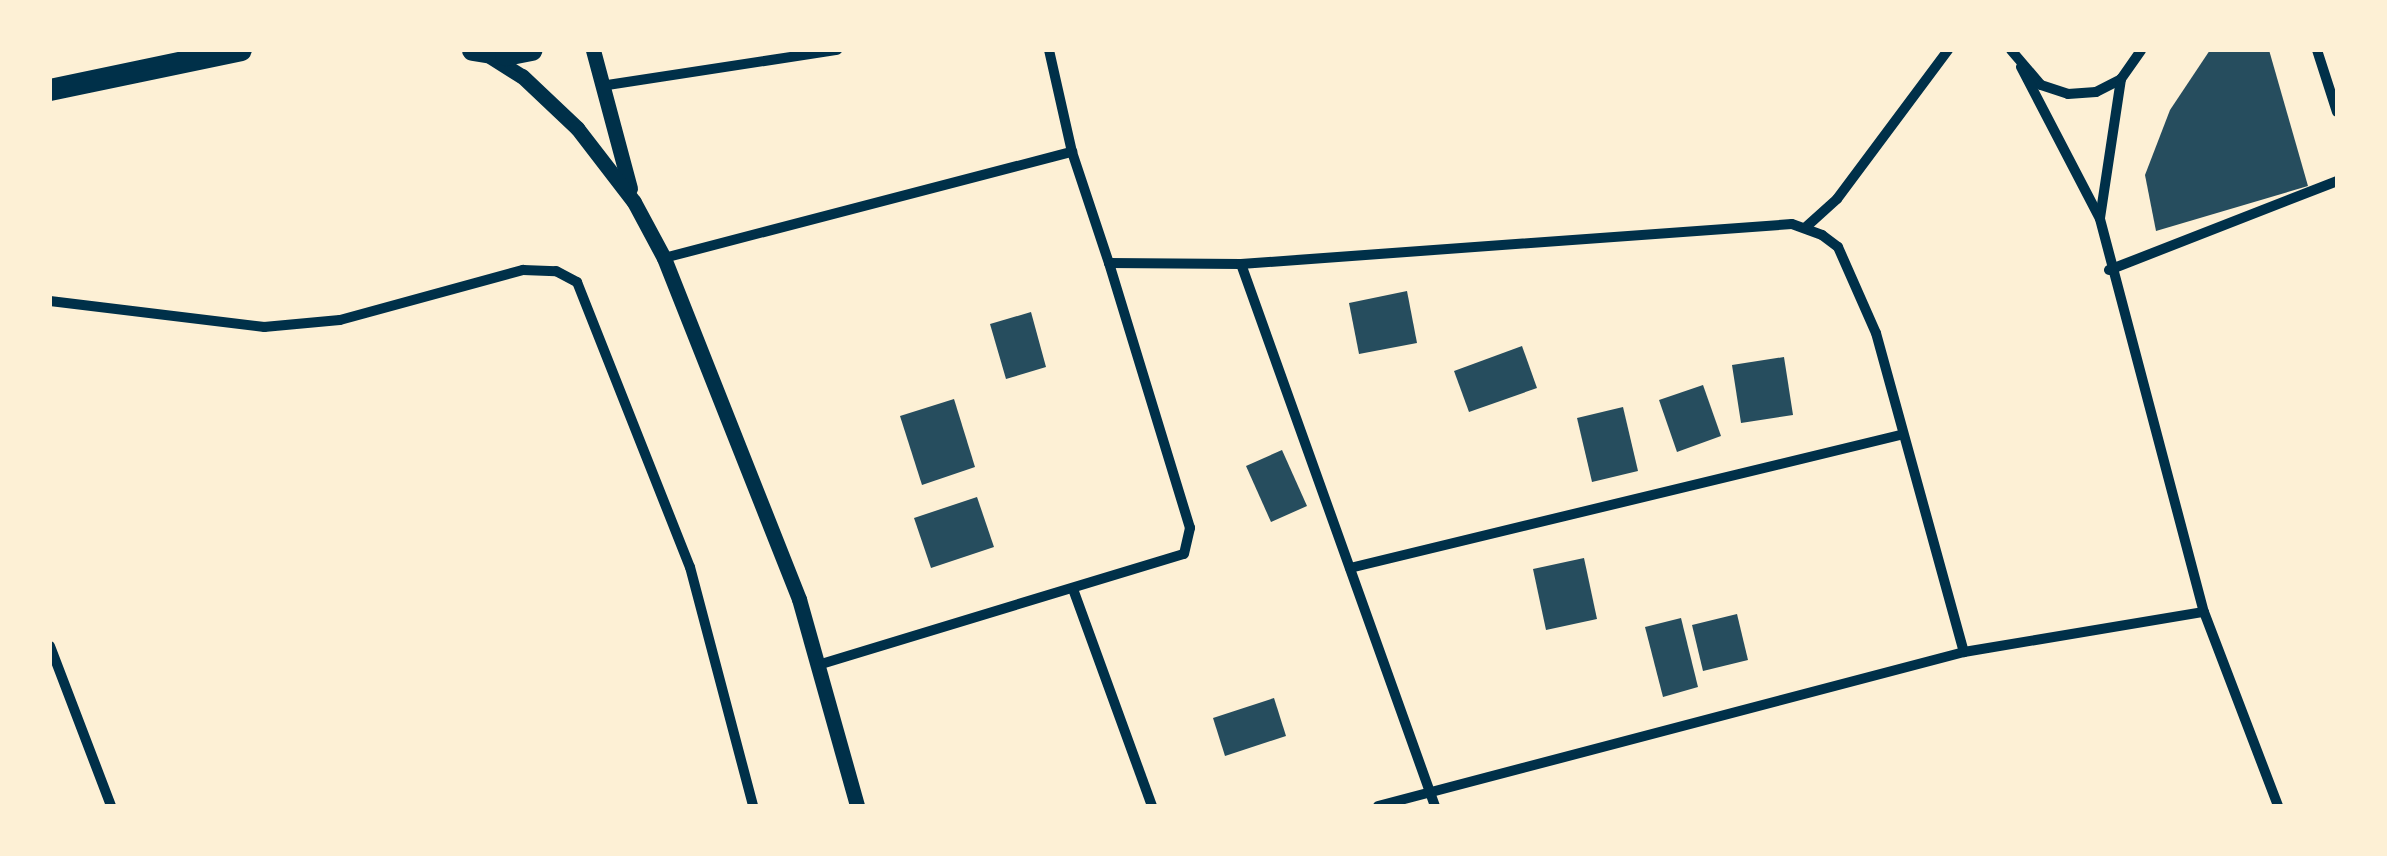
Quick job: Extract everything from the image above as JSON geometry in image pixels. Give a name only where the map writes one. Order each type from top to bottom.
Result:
[{"type":"highway","points":[[50,90],[241,50]]},
{"type":"highway","points":[[475,51],[532,50]]},
{"type":"street","points":[[593,50],[634,202]]},
{"type":"street","points":[[600,86],[837,50]]},
{"type":"street","points":[[818,665],[1176,560],[1190,540],[1072,152],[1050,50]]},
{"type":"street","points":[[1806,226],[1837,199],[1948,50]]},
{"type":"street","points":[[2011,50],[2100,219],[2109,270],[2204,612],[2278,806]]},
{"type":"street","points":[[2021,67],[2042,86],[2068,94],[2096,92],[2120,79],[2141,50]]},
{"type":"street","points":[[2317,50],[2337,112]]},
{"type":"street","points":[[475,51],[522,76],[577,128],[634,202],[664,258],[745,452],[818,665],[858,806]]},
{"type":"street","points":[[2100,219],[2120,79]]},
{"type":"street","points":[[664,258],[1072,152]]},
{"type":"street","points":[[2109,270],[2337,181]]},
{"type":"street","points":[[1108,263],[1240,264],[1806,226],[1838,247],[1876,332],[1900,435],[1964,652]]},
{"type":"street","points":[[1240,264],[1435,806]]},
{"type":"street","points":[[50,300],[264,327],[340,320],[522,270],[556,271],[577,282],[690,568],[753,806]]},
{"type":"street","points":[[1350,568],[1900,435]]},
{"type":"street","points":[[1073,589],[1152,806]]},
{"type":"street","points":[[1378,806],[1964,652],[2204,612]]},
{"type":"street","points":[[50,646],[111,806]]},
{"type":"building","points":[[2210,50],[2269,50],[2308,186],[2156,231],[2145,175],[2170,110]]},
{"type":"building","points":[[1407,291],[1417,343],[1359,354],[1349,303]]},
{"type":"building","points":[[1031,312],[1046,367],[1006,379],[990,324]]},
{"type":"building","points":[[1522,346],[1537,388],[1469,412],[1454,371]]},
{"type":"building","points":[[1784,357],[1793,415],[1741,423],[1732,365]]},
{"type":"building","points":[[1703,385],[1721,436],[1677,452],[1659,400]]},
{"type":"building","points":[[954,399],[975,467],[922,485],[900,416]]},
{"type":"building","points":[[1623,407],[1638,471],[1592,482],[1577,418]]},
{"type":"building","points":[[1282,450],[1307,506],[1271,522],[1246,466]]},
{"type":"building","points":[[977,497],[994,547],[931,568],[914,518]]},
{"type":"building","points":[[1584,558],[1597,619],[1546,630],[1533,569]]},
{"type":"building","points":[[1737,614],[1748,660],[1703,671],[1692,625]]},
{"type":"building","points":[[1681,618],[1698,687],[1663,697],[1645,627]]},
{"type":"building","points":[[1274,698],[1286,736],[1225,756],[1213,718]]}]
